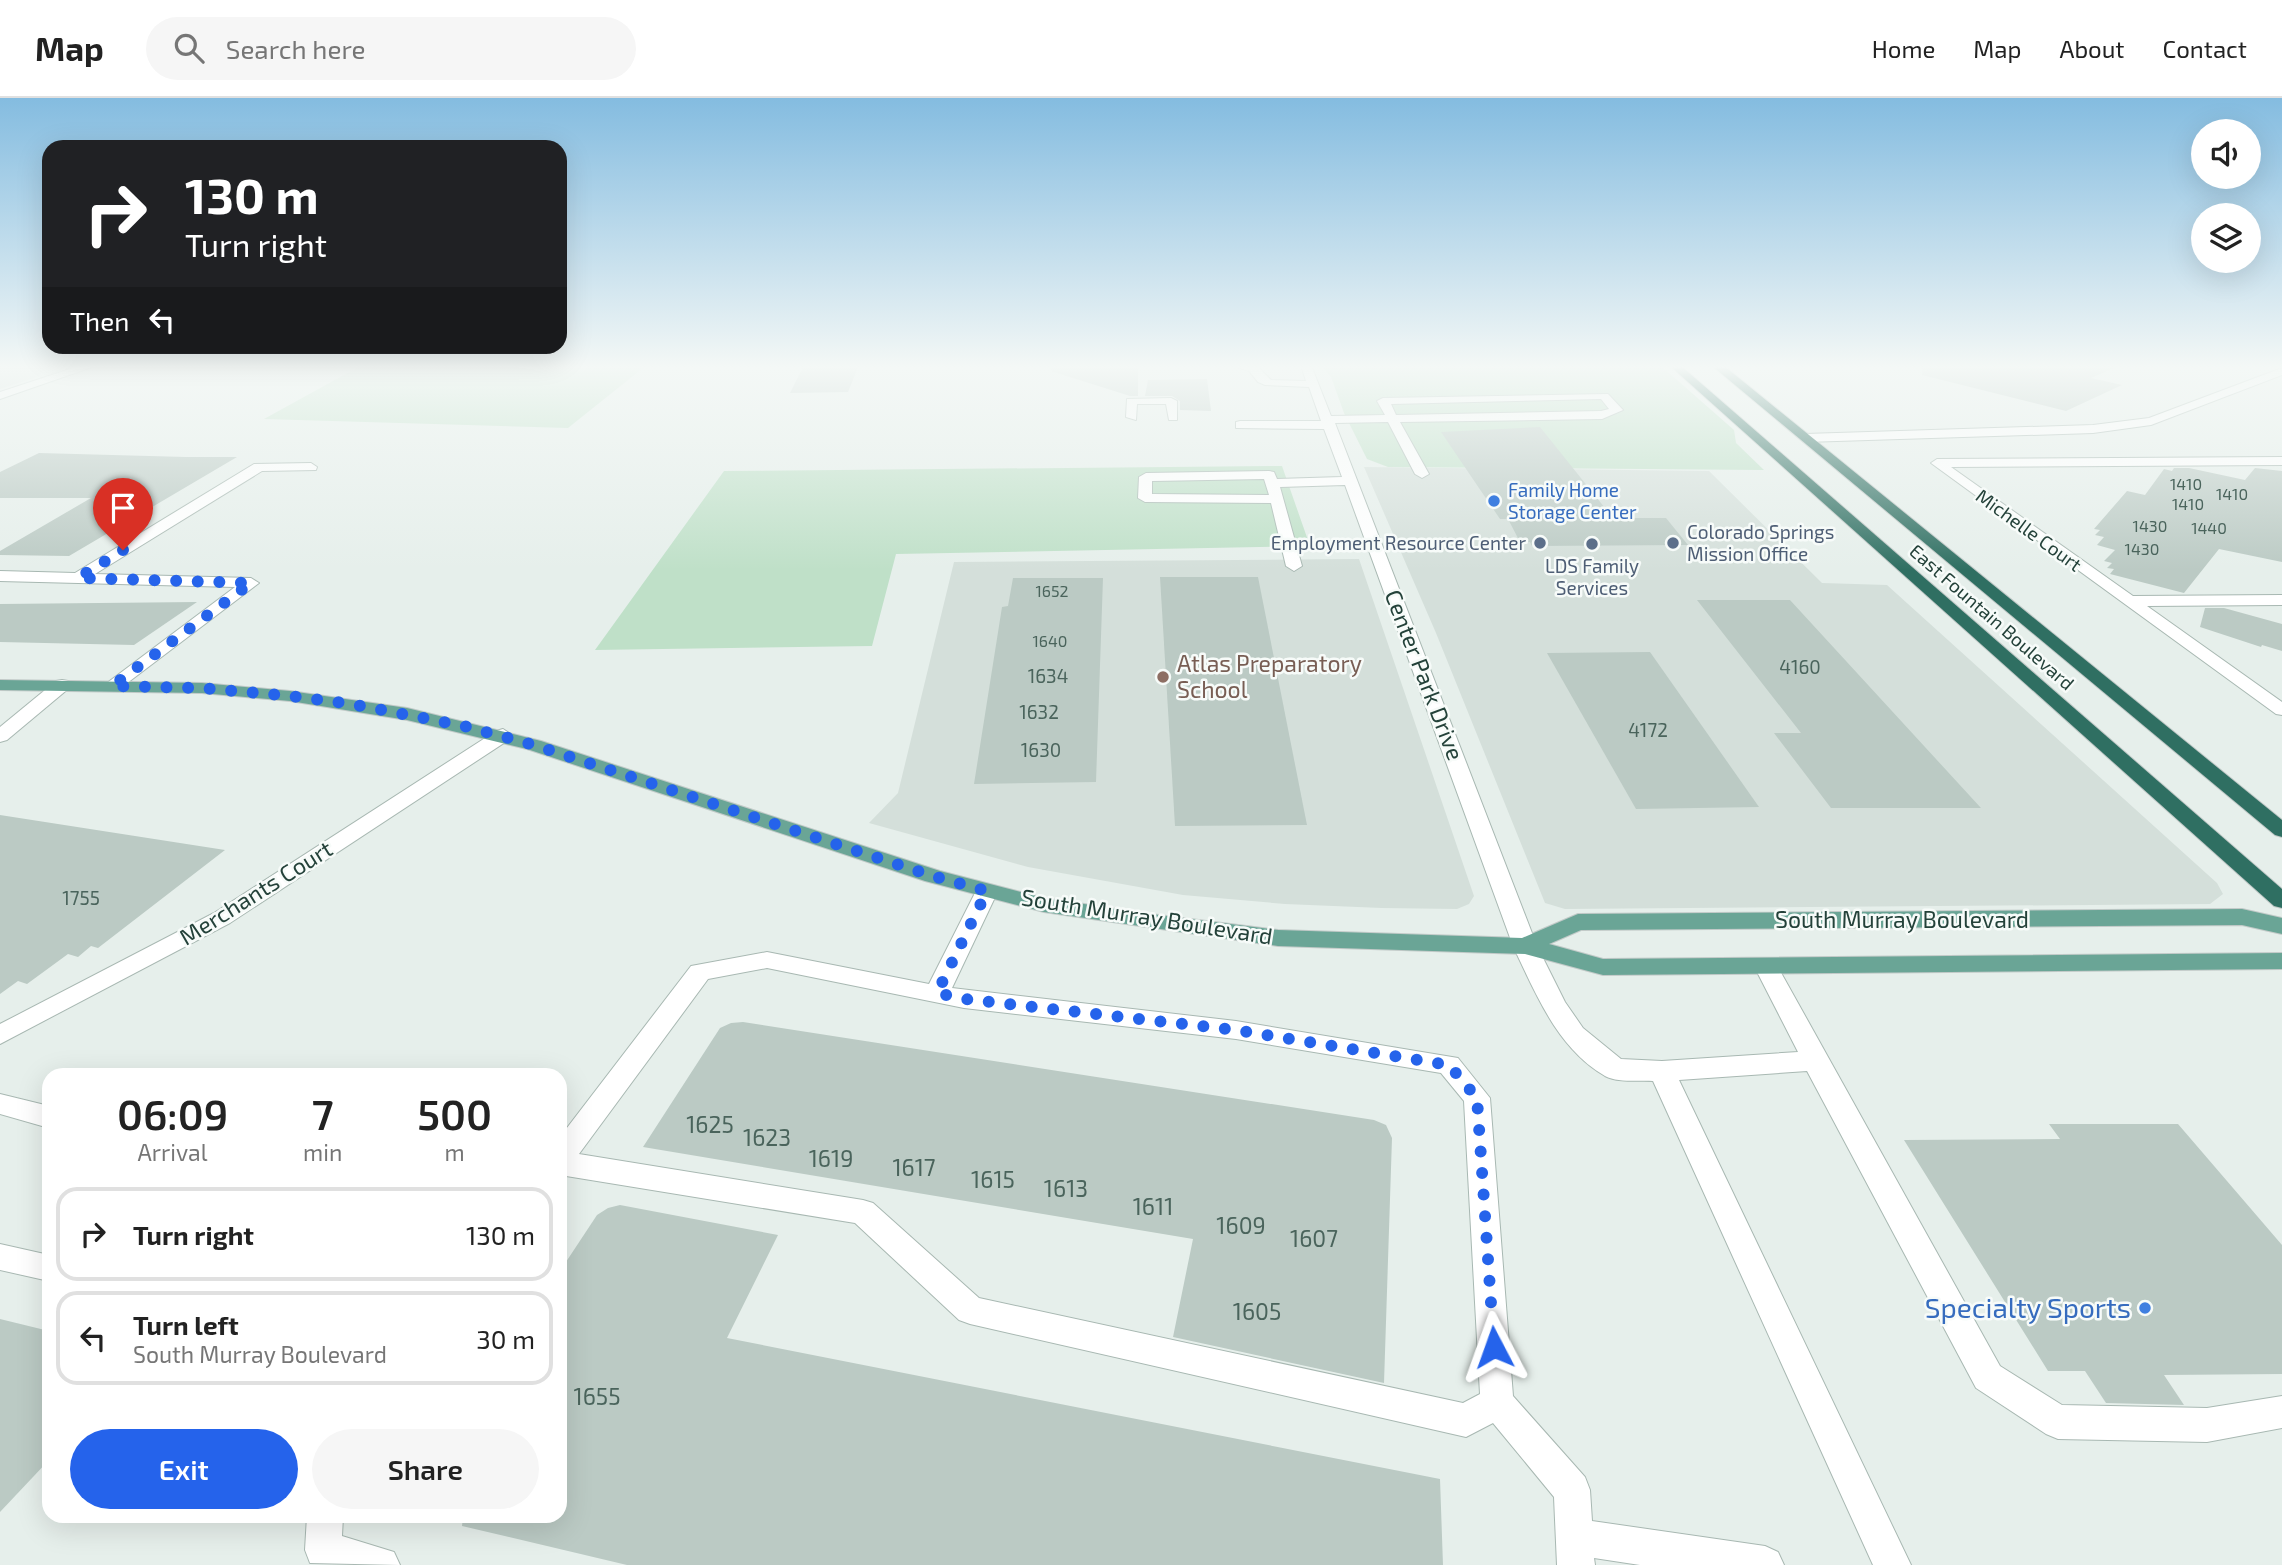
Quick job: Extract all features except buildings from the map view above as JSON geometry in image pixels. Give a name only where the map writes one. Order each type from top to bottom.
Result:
[{"type":"highway","name":"East Fountain Boulevard","points":[[1752,433],[2282,901]]},
{"type":"highway","name":"East Fountain Boulevard","points":[[1799,433],[2282,831]]},
{"type":"main road","name":"South Murray Boulevard","points":[[0,685],[202,688],[290,696],[384,710],[503,735],[920,872],[987,891],[1044,905],[1098,914],[1278,938],[1525,946],[1603,967],[2282,961]]},
{"type":"main road","name":"South Murray Boulevard","points":[[1525,946],[1578,922],[2242,917],[2282,926]]},
{"type":"street","name":"Center Park Drive","points":[[1333,433],[1525,946],[1554,1006],[1574,1035],[1591,1052],[1615,1069],[1662,1071],[1815,1061]]},
{"type":"street","points":[[1399,433],[1422,474]]},
{"type":"street","points":[[1805,438],[1950,433]]},
{"type":"street","name":"Michelle Court","points":[[2282,461],[1937,463],[2282,710]]},
{"type":"street","points":[[78,578],[259,467],[311,467]]},
{"type":"street","points":[[1276,499],[1145,498],[1146,477],[1351,481]]},
{"type":"street","points":[[1271,479],[1294,566]]},
{"type":"street","points":[[0,576],[251,583],[112,686]]},
{"type":"street","points":[[2129,601],[2282,600]]},
{"type":"street","points":[[0,736],[62,685]]},
{"type":"street","name":"Merchants Court","points":[[0,1035],[222,918],[503,735]]},
{"type":"street","points":[[937,993],[987,891]]},
{"type":"street","points":[[567,1152],[700,972],[767,960],[964,999],[1236,1030],[1449,1065],[1477,1098],[1497,1402],[1572,1490],[1575,1551],[1765,1565]]},
{"type":"street","points":[[1766,966],[1987,1377],[2058,1422],[2207,1425],[2282,1412]]},
{"type":"street","points":[[1662,1071],[1892,1565]]},
{"type":"street","points":[[5,1110],[42,1116]]},
{"type":"street","points":[[567,1162],[863,1213],[970,1310],[1466,1419],[1497,1402]]},
{"type":"street","points":[[0,1257],[42,1266]]},
{"type":"street","points":[[325,1523],[323,1550],[382,1565]]},
{"type":"shaded area","points":[[1364,467],[1709,471],[1822,583],[1887,585],[2217,883],[2223,894],[2210,904],[1565,909],[1545,903],[1436,633]]},
{"type":"shaded area","name":"Atlas Preparatory School","points":[[1359,559],[1474,896],[1469,904],[1457,909],[1382,908],[1285,904],[1183,895],[1028,867],[869,823],[898,793],[954,562]]},
{"type":"green space","points":[[1354,433],[1735,433],[1736,443],[1764,470],[1388,467],[1367,459]]},
{"type":"green space","points":[[1282,466],[1310,546],[896,554],[872,646],[595,650],[724,471]]},
{"type":"place","name":"Family Home Storage Center","points":[[1494,501]]},
{"type":"place","name":"Employment Resource Center","points":[[1540,543]]},
{"type":"place","name":"Colorado Springs Mission Office","points":[[1673,543]]},
{"type":"place","name":"LDS Family Services","points":[[1592,544]]},
{"type":"place","name":"Atlas Preparatory School","points":[[1163,677]]},
{"type":"place","name":"Specialty Sports","points":[[2145,1308]]},
{"type":"route","points":[[123,550],[78,578],[251,583],[112,686],[202,688],[290,696],[351,704],[503,735],[933,876],[987,891],[937,993],[964,999],[1236,1030],[1449,1065],[1477,1098],[1494,1347]]}]
